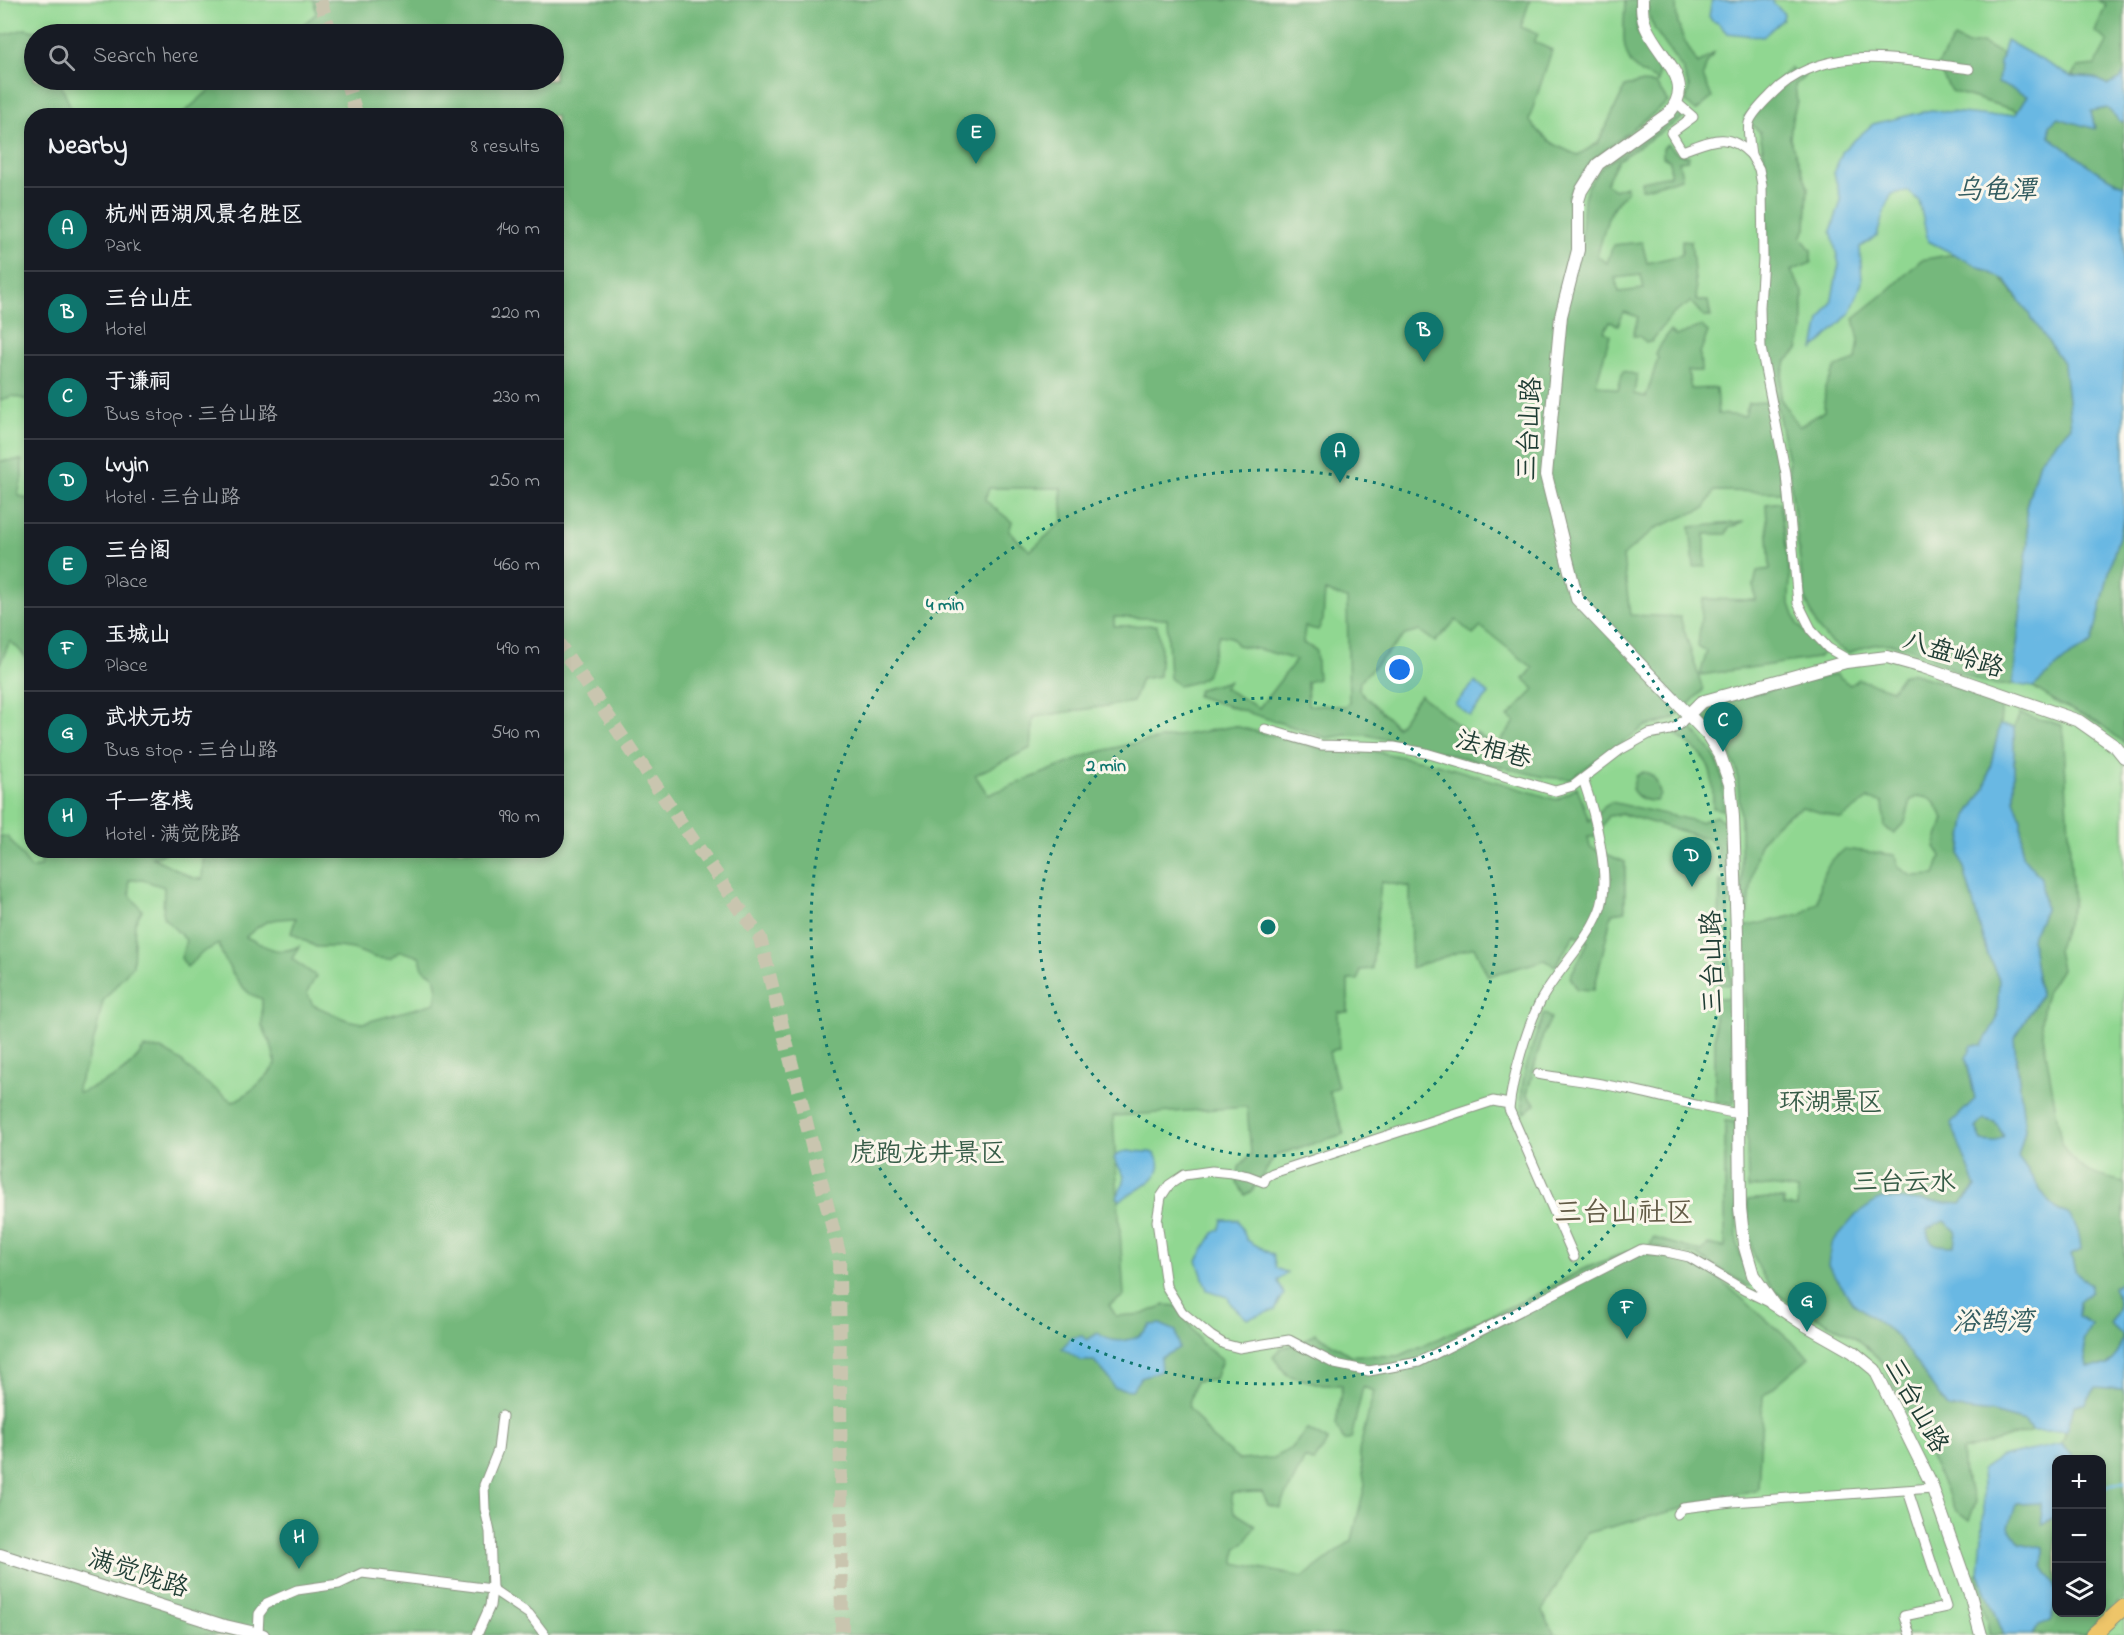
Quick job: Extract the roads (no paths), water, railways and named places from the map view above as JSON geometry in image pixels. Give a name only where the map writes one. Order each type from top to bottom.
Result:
[{"type":"main road","points":[[2093,1635],[2124,1607]]},
{"type":"street","points":[[1642,0],[1642,15],[1646,27],[1675,73],[1680,92],[1677,103],[1693,117],[1671,134],[1682,151],[1718,139],[1730,140],[1742,146],[1751,155],[1758,169],[1762,184],[1761,348],[1786,474],[1798,603],[1812,631],[1828,648],[1852,662]]},
{"type":"street","points":[[1751,155],[1749,123],[1763,102],[1782,83],[1806,69],[1840,60],[1881,57],[1969,69]]},
{"type":"street","name":"三台山路","points":[[1677,103],[1668,113],[1598,164],[1581,191],[1578,201],[1578,250],[1561,316],[1546,475],[1577,600],[1707,734],[1720,755],[1730,784],[1737,933],[1740,1208],[1744,1244],[1753,1275],[1773,1304],[1853,1352],[1875,1370],[1933,1488],[1970,1594],[1981,1635]]},
{"type":"street","name":"八盘岭路","points":[[1689,714],[1701,702],[1852,662],[1887,657],[1923,667],[2079,721],[2116,747],[2124,757]]},
{"type":"street","name":"法相巷","points":[[1265,729],[1322,745],[1394,747],[1426,753],[1555,790],[1573,786],[1620,750],[1648,734],[1670,730],[1678,726],[1689,714]]},
{"type":"street","points":[[1574,1257],[1509,1109],[1509,1104],[1520,1059],[1541,1000],[1600,911],[1605,881],[1592,806],[1583,779]]},
{"type":"street","points":[[1538,1074],[1618,1087],[1707,1109],[1740,1114]]},
{"type":"street","points":[[1509,1104],[1492,1101],[1273,1173],[1264,1182],[1248,1176],[1212,1171],[1184,1175],[1169,1185],[1161,1197],[1157,1221],[1166,1286],[1182,1312],[1224,1344],[1239,1348],[1289,1340],[1335,1365],[1368,1371],[1419,1362],[1642,1249],[1689,1257],[1744,1290],[1773,1304]]},
{"type":"street","points":[[477,1635],[490,1606],[492,1589],[490,1532],[485,1509],[484,1485],[498,1450],[502,1416]]},
{"type":"street","points":[[1677,1514],[1683,1508],[1732,1502],[1933,1488]]},
{"type":"street","points":[[1908,1491],[1946,1607],[1904,1616],[1910,1635]]},
{"type":"street","name":"满觉陇路","points":[[0,1555],[221,1625],[261,1635]]},
{"type":"street","points":[[261,1635],[259,1614],[267,1603],[297,1590],[339,1584],[362,1574],[492,1589],[529,1614],[545,1635]]},
{"type":"water","points":[[1712,0],[1771,0],[1784,14],[1783,19],[1763,37],[1727,33],[1709,16]]},
{"type":"water","name":"乌龟潭","points":[[2006,40],[2070,76],[2095,78],[2108,85],[2120,80],[2124,73],[2124,121],[2121,122],[2107,108],[2091,111],[2095,129],[2058,118],[2050,125],[2050,137],[2095,170],[2124,186],[2124,520],[2092,643],[2068,657],[2033,687],[2013,684],[2028,541],[2026,507],[2039,461],[2071,426],[2064,364],[2005,280],[1928,241],[1919,201],[1908,191],[1892,194],[1885,208],[1877,236],[1860,247],[1862,282],[1851,312],[1814,349],[1820,320],[1831,303],[1839,264],[1831,231],[1841,201],[1834,173],[1843,150],[1873,124],[1931,110],[1990,116],[2016,114],[2027,96],[1998,83]]},
{"type":"water","points":[[1475,682],[1489,694],[1470,716],[1455,704]]},
{"type":"water","name":"浴鹄湾","points":[[2000,725],[2014,727],[2014,799],[2021,819],[2022,856],[2041,878],[2045,910],[2031,938],[2040,996],[2014,1039],[2025,1130],[2018,1157],[2049,1202],[2059,1211],[2068,1214],[2078,1230],[2081,1250],[2071,1255],[2075,1271],[2091,1285],[2091,1292],[2079,1302],[2078,1316],[2091,1324],[2083,1341],[2087,1367],[2107,1366],[2118,1353],[2123,1336],[2110,1323],[2117,1314],[2119,1306],[2113,1287],[2124,1281],[2124,1393],[2123,1389],[2096,1387],[2085,1404],[2074,1405],[2067,1431],[2032,1431],[2025,1422],[1993,1413],[1948,1408],[1897,1336],[1852,1302],[1828,1265],[1831,1244],[1856,1215],[1881,1198],[1961,1204],[1976,1187],[1951,1123],[1975,1099],[1966,1058],[1972,1045],[1982,1045],[1997,1019],[1999,980],[1986,950],[1960,854],[1967,816],[1985,789]],"holes":[[[1984,1119],[1995,1122],[2004,1136],[1995,1142],[1982,1141],[1976,1128]],[[1945,1221],[1956,1231],[1954,1246],[1935,1244],[1928,1235],[1927,1229]]]},
{"type":"water","points":[[1127,1151],[1152,1153],[1158,1159],[1159,1168],[1157,1174],[1146,1184],[1120,1200],[1117,1197],[1124,1182],[1124,1176],[1114,1159],[1116,1155]]},
{"type":"water","points":[[1222,1220],[1238,1220],[1247,1240],[1273,1255],[1276,1268],[1287,1273],[1278,1281],[1284,1294],[1275,1310],[1247,1319],[1231,1304],[1228,1297],[1207,1290],[1197,1260],[1214,1233],[1220,1229]]},
{"type":"water","points":[[1160,1324],[1176,1331],[1179,1348],[1160,1358],[1161,1371],[1141,1377],[1132,1390],[1114,1388],[1110,1379],[1094,1361],[1081,1361],[1062,1348],[1071,1338],[1082,1336],[1087,1340],[1098,1333],[1111,1340],[1126,1340],[1139,1335],[1150,1325]]},
{"type":"water","points":[[2062,1444],[2072,1455],[2052,1455],[2052,1519],[2043,1525],[2040,1503],[2016,1504],[2009,1527],[2020,1543],[2043,1548],[2043,1567],[2052,1580],[2050,1621],[2039,1625],[2033,1635],[2004,1635],[1979,1574],[1984,1509],[1982,1470],[2001,1457]]},
{"type":"waterway","points":[[2106,1487],[2124,1482]]},
{"type":"tunnel","points":[[320,0],[328,24]]},
{"type":"tunnel","points":[[349,90],[355,108]]},
{"type":"tunnel","points":[[564,652],[760,938],[839,1253],[842,1635]]},
{"type":"place","name":"三台阁","points":[[976,164]]},
{"type":"place","name":"三台山庄","points":[[1424,362]]},
{"type":"place","name":"杭州西湖风景名胜区","points":[[1340,483]]},
{"type":"place","name":"于谦祠","points":[[1723,752]]},
{"type":"place","name":"Lvyin","points":[[1692,887]]},
{"type":"place","name":"武状元坊","points":[[1807,1332]]},
{"type":"place","name":"玉城山","points":[[1627,1339]]},
{"type":"place","name":"千一客栈","points":[[299,1569]]},
{"type":"district","name":"三台山社区","points":[[1624,1214]]},
{"type":"park label","name":"环湖景区","points":[[1831,1104]]},
{"type":"park label","name":"虎跑龙井景区","points":[[928,1155]]},
{"type":"park label","name":"三台云水","points":[[1904,1184]]}]
